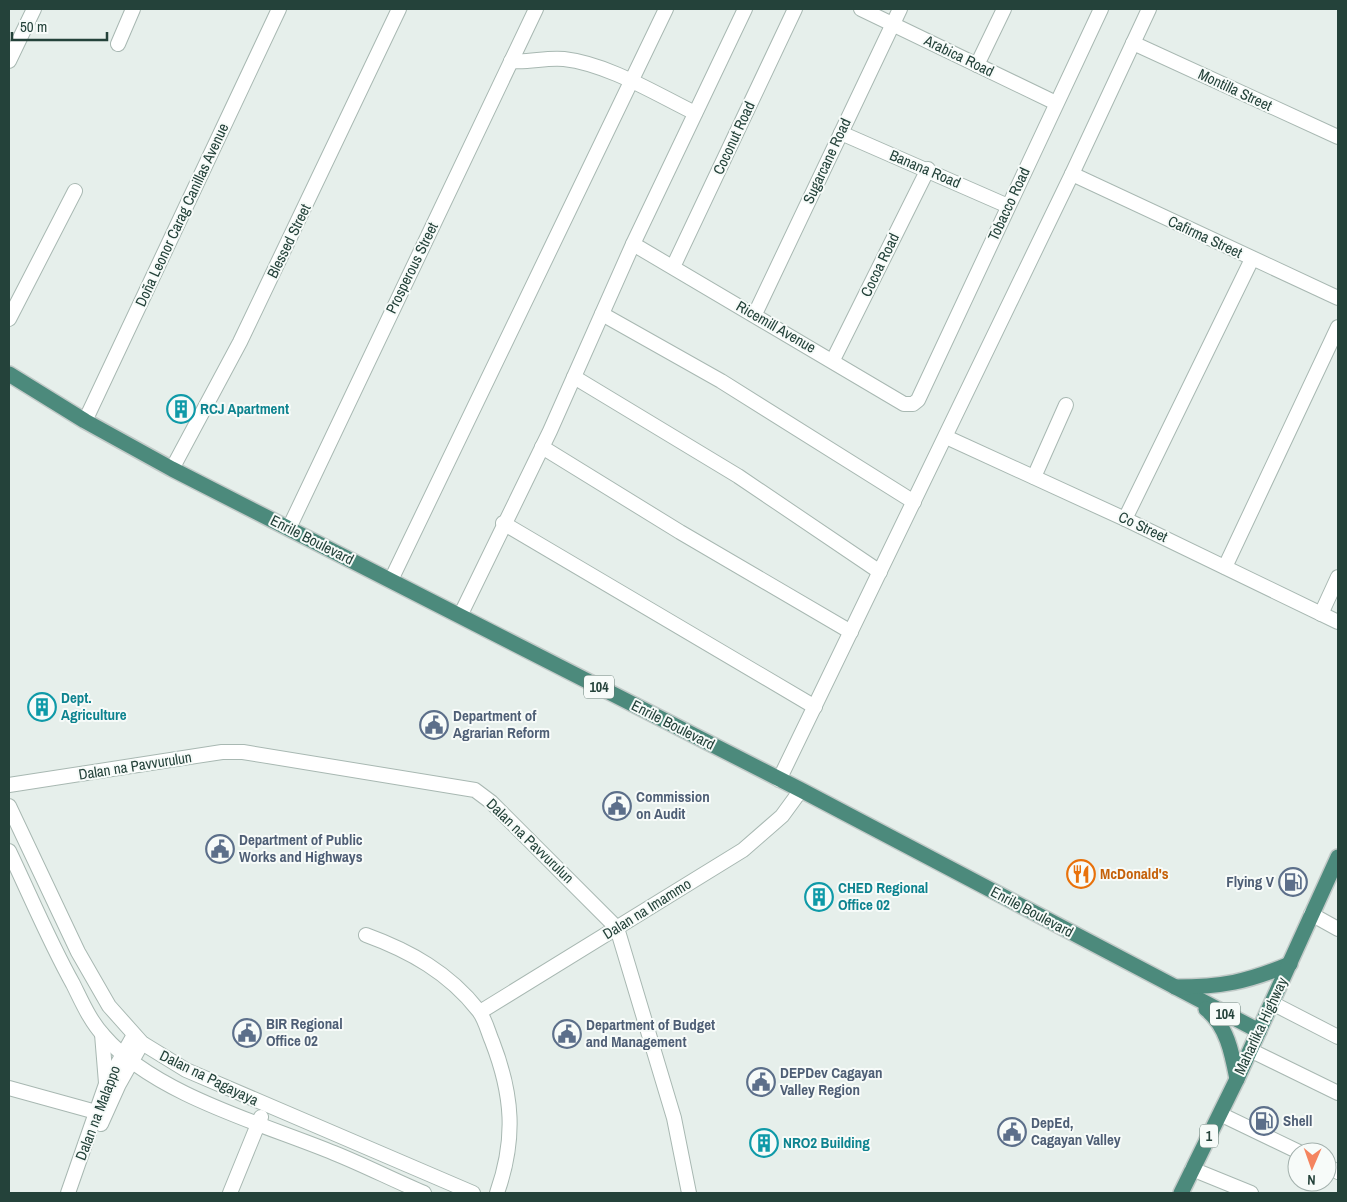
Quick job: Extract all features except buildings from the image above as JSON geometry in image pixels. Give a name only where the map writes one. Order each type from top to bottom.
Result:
[{"type":"highway","name":"Enrile Boulevard","points":[[9,375],[85,421],[172,469],[801,790],[1191,997],[1259,1031]]},
{"type":"highway","name":"Maharlika Highway","points":[[1180,1193],[1237,1079],[1338,858]]},
{"type":"highway","points":[[1173,987],[1212,987],[1244,982],[1290,964]]},
{"type":"highway","points":[[1191,997],[1210,1012],[1221,1025],[1230,1048],[1237,1079]]},
{"type":"street","points":[[9,61],[34,9]]},
{"type":"street","points":[[118,44],[133,9]]},
{"type":"street","name":"Doña Leonor Carag Canillas Avenue","points":[[85,421],[279,9]]},
{"type":"street","name":"Prosperous Street","points":[[289,528],[536,9]]},
{"type":"street","points":[[391,580],[666,9]]},
{"type":"street","points":[[460,616],[503,523],[542,447],[633,244],[745,9]]},
{"type":"street","name":"Coconut Road","points":[[673,267],[795,9]]},
{"type":"street","name":"Arabica Road","points":[[861,9],[1056,103]]},
{"type":"street","name":"Sugarcane Road","points":[[754,314],[900,9]]},
{"type":"street","points":[[977,65],[1004,9]]},
{"type":"street","name":"Tobacco Road","points":[[918,400],[1101,9]]},
{"type":"street","points":[[779,780],[946,437],[1149,9]]},
{"type":"street","name":"Blessed Street","points":[[172,469],[240,342],[396,10]]},
{"type":"street","name":"Montilla Street","points":[[1133,43],[1338,137]]},
{"type":"street","points":[[511,62],[528,62],[548,58],[586,63],[695,113]]},
{"type":"street","name":"Banana Road","points":[[841,133],[1008,206]]},
{"type":"street","name":"Cocoa Road","points":[[833,360],[928,170]]},
{"type":"street","name":"Cafirma Street","points":[[1072,174],[1338,298]]},
{"type":"street","points":[[9,319],[75,192]]},
{"type":"street","name":"Ricemill Avenue","points":[[633,244],[833,360],[904,404],[913,404],[918,400]]},
{"type":"street","points":[[1126,519],[1252,259]]},
{"type":"street","points":[[602,314],[721,381],[914,502]]},
{"type":"street","points":[[1225,567],[1338,327]]},
{"type":"street","points":[[574,377],[738,476],[880,572]]},
{"type":"street","points":[[1034,477],[1066,405]]},
{"type":"street","name":"Co Street","points":[[946,437],[1126,519],[1338,622]]},
{"type":"street","points":[[542,447],[680,532],[851,632]]},
{"type":"street","points":[[503,523],[815,706]]},
{"type":"street","points":[[1321,614],[1338,577]]},
{"type":"street","name":"Dalan na Pavvurulun","points":[[9,785],[229,752],[243,752],[461,786],[475,790],[491,802],[617,928],[674,1118],[689,1193]]},
{"type":"street","name":"Dalan na Imammo","points":[[480,1012],[743,850],[782,816],[801,790]]},
{"type":"street","name":"Dalan na Pagayaya","points":[[9,806],[78,952],[109,1006],[138,1039],[186,1070],[265,1106],[473,1193]]},
{"type":"street","name":"Dalan na Pagayaya","points":[[9,851],[60,960],[90,1017],[102,1034],[126,1059],[146,1072],[258,1124],[335,1153],[424,1193]]},
{"type":"street","points":[[1311,914],[1338,929]]},
{"type":"street","points":[[366,935],[422,959],[441,972],[480,1012],[497,1054],[508,1091],[511,1120],[509,1148],[497,1193]]},
{"type":"street","points":[[1272,1003],[1338,1037]]},
{"type":"street","points":[[102,1034],[113,1084],[146,1072]]},
{"type":"street","name":"Dalan na Malappo","points":[[68,1193],[96,1112],[138,1039]]},
{"type":"street","points":[[1250,1050],[1338,1093]]},
{"type":"street","name":"Dalan na Malappo","points":[[77,1193],[105,1114],[113,1084]]},
{"type":"street","points":[[9,1088],[96,1112]]},
{"type":"street","points":[[230,1193],[265,1106]]},
{"type":"street","points":[[1220,1114],[1287,1146]]},
{"type":"street","points":[[1192,1169],[1250,1193]]},
{"type":"place","name":"RCJ Apartment","points":[[181,409]]},
{"type":"place","name":"Dept. Agriculture","points":[[42,707]]},
{"type":"place","name":"Department of Agrarian Reform","points":[[434,725]]},
{"type":"place","name":"Commission on Audit","points":[[617,806]]},
{"type":"place","name":"Department of Public Works and Highways","points":[[220,849]]},
{"type":"place","name":"McDonald's","points":[[1081,874]]},
{"type":"place","name":"Flying V","points":[[1293,882]]},
{"type":"place","name":"CHED Regional Office 02","points":[[819,897]]},
{"type":"place","name":"BIR Regional Office 02","points":[[247,1033]]},
{"type":"place","name":"Department of Budget and Management","points":[[567,1034]]},
{"type":"place","name":"DEPDev Cagayan Valley Region","points":[[761,1082]]},
{"type":"place","name":"Shell","points":[[1264,1121]]},
{"type":"place","name":"DepEd, Cagayan Valley","points":[[1012,1132]]},
{"type":"place","name":"NRO2 Building","points":[[764,1143]]}]
